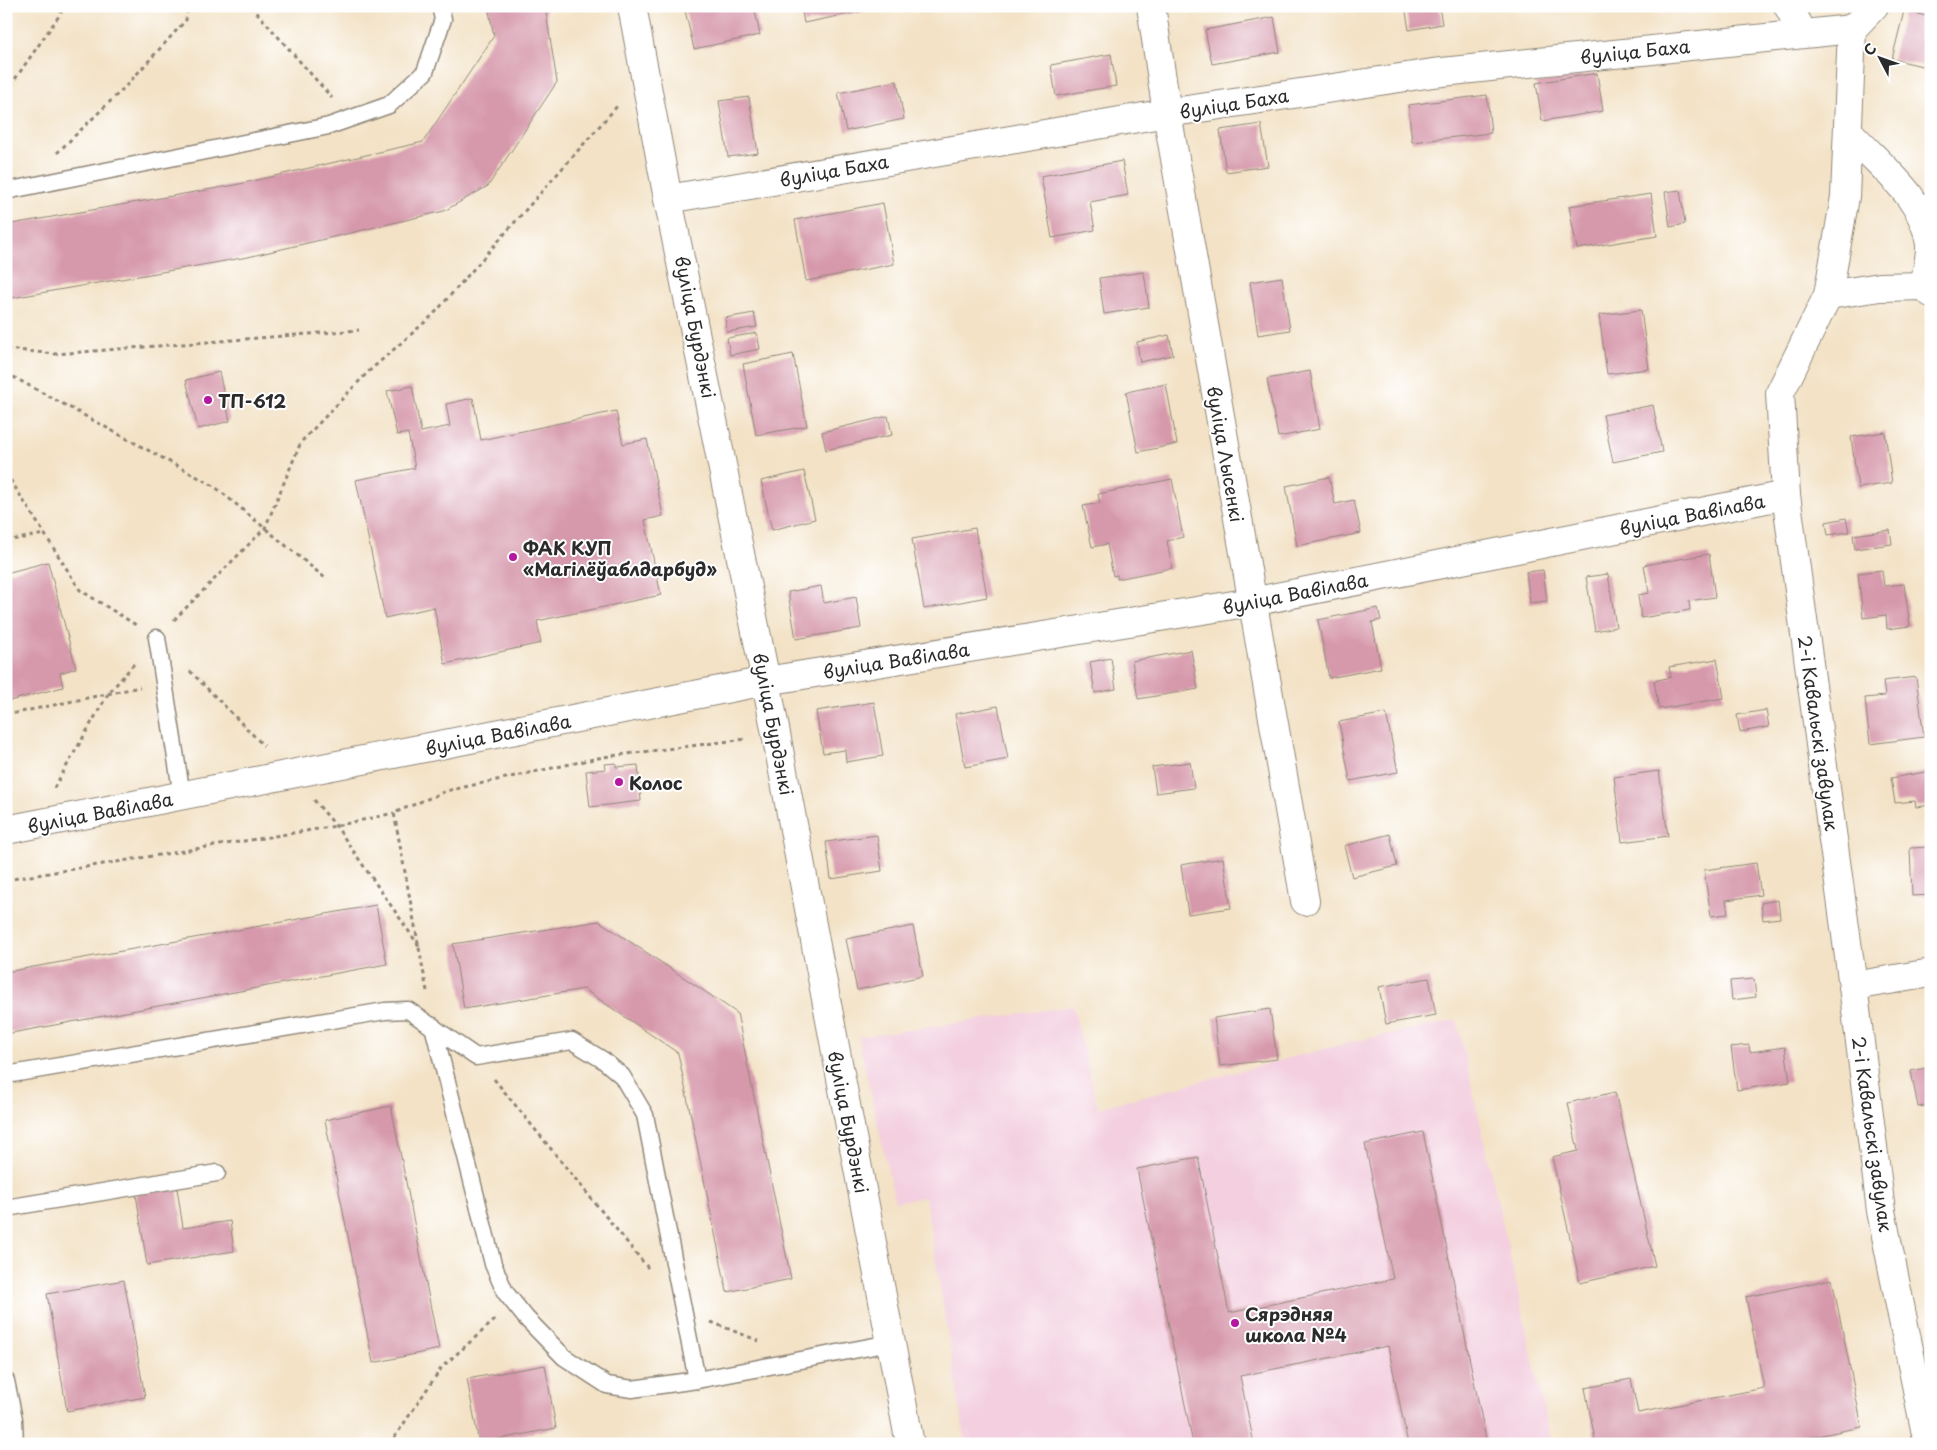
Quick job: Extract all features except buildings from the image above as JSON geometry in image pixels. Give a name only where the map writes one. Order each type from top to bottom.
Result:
[{"type":"street","name":"вуліца Бурдэнкі","points":[[632,6],[668,199],[766,681],[910,1444]]},
{"type":"street","name":"вуліца Лысенкі","points":[[1151,6],[1167,113],[1305,901]]},
{"type":"street","points":[[1788,6],[1803,33],[1852,29],[1874,6]]},
{"type":"street","name":"2-і Кавальскі завулак","points":[[1852,29],[1850,133],[1846,197],[1828,295],[1780,393],[1786,495],[1853,986],[1881,1210],[1928,1444]]},
{"type":"street","name":"вуліца Баха","points":[[668,199],[1167,113],[1432,73],[1803,33]]},
{"type":"street","points":[[1828,295],[1880,287],[1927,289],[1930,245],[1924,217],[1904,190],[1850,133]]},
{"type":"street","name":"вуліца Вавілава","points":[[6,830],[766,681],[1252,602],[1786,495]]},
{"type":"street","points":[[1853,986],[1931,973]]},
{"type":"lane","points":[[6,192],[329,126],[390,106],[425,72],[443,19],[440,6]]},
{"type":"lane","points":[[156,638],[182,796]]},
{"type":"lane","points":[[6,1075],[385,1011],[408,1010],[476,1057],[572,1041],[603,1060],[622,1076],[646,1115],[696,1380]]},
{"type":"lane","points":[[433,1026],[493,1264],[505,1292],[526,1318],[564,1357],[607,1385],[632,1389],[696,1380],[890,1343]]},
{"type":"lane","points":[[6,1208],[217,1173]]},
{"type":"lane","points":[[6,1381],[14,1419],[15,1444]]},
{"type":"path","points":[[6,92],[61,13],[60,6]]},
{"type":"path","points":[[56,153],[125,87],[186,20],[188,6]]},
{"type":"path","points":[[251,6],[350,119]]},
{"type":"path","points":[[301,442],[368,372],[433,315],[645,74]]},
{"type":"path","points":[[6,349],[56,354],[359,330]]},
{"type":"path","points":[[6,373],[214,486],[324,578]]},
{"type":"path","points":[[6,473],[80,590],[156,638],[293,774],[336,826],[419,946]]},
{"type":"path","points":[[6,542],[45,534]]},
{"type":"path","points":[[6,716],[164,682]]},
{"type":"path","points":[[6,880],[336,826],[394,812],[446,792],[603,757],[776,735]]},
{"type":"path","points":[[394,812],[433,1026]]},
{"type":"path","points":[[476,1057],[652,1273]]},
{"type":"path","points":[[390,1444],[442,1367],[514,1303]]},
{"type":"path","points":[[683,1312],[762,1342]]},
{"type":"shaded area","name":"Сярэдняя школа №4","points":[[1073,1006],[1098,1108],[1351,1042],[1457,1020],[1552,1444],[966,1444],[925,1197],[895,1202],[858,1037]]},
{"type":"place","name":"ТП-612","points":[[208,400]]},
{"type":"place","name":"ФАК КУП «Магілёўаблдарбуд»","points":[[513,557]]},
{"type":"place","name":"Колос","points":[[619,782]]},
{"type":"place","name":"Сярэдняя школа №4","points":[[1235,1323]]}]
